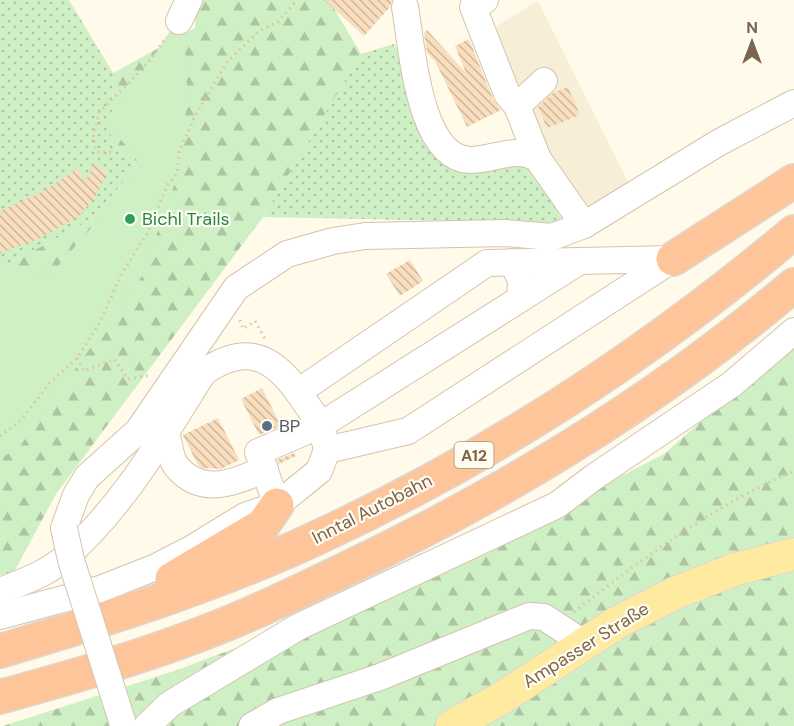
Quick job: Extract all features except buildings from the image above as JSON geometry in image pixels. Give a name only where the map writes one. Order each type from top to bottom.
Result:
[{"type":"highway","points":[[673,259],[794,181]]},
{"type":"highway","name":"Inntal Autobahn","points":[[0,651],[119,615],[247,568],[396,500],[549,412],[651,345],[735,282],[794,232]]},
{"type":"highway","name":"A12","points":[[0,697],[79,676],[182,642],[254,613],[411,538],[564,453],[749,323],[794,285]]},
{"type":"highway","points":[[119,615],[152,588],[207,560],[263,525],[277,505]]},
{"type":"main road","name":"Ampasser Straße","points":[[452,726],[576,638],[618,622],[675,593],[736,569],[794,554]]},
{"type":"lane","points":[[485,0],[473,7],[507,94],[517,106],[538,159],[584,225]]},
{"type":"lane","points":[[405,7],[420,97],[430,125],[445,149],[469,160],[502,154],[530,153],[538,159]]},
{"type":"lane","points":[[517,106],[544,81]]},
{"type":"lane","points":[[794,103],[718,143],[584,225],[552,237],[521,234],[364,236],[333,241],[287,254],[236,288],[138,431],[87,477],[76,495],[64,528],[70,560],[131,725],[298,627],[557,505],[594,477],[732,384],[794,331]]},
{"type":"lane","points":[[520,299],[521,280],[517,262],[521,234]]},
{"type":"lane","points":[[298,392],[487,263],[673,259]]},
{"type":"lane","points":[[327,450],[408,431],[673,259]]},
{"type":"lane","points":[[277,505],[258,452],[321,425],[581,261]]},
{"type":"lane","points":[[0,591],[36,577],[61,561],[107,516],[204,373],[227,359],[244,355],[263,359],[287,376],[321,425],[327,450],[319,471],[277,505],[245,516],[156,567],[100,589],[0,616]]},
{"type":"lane","points":[[166,431],[176,466],[197,482],[216,486],[237,482],[264,469]]},
{"type":"lane","points":[[252,726],[278,711],[380,677],[529,616],[544,617],[576,638]]},
{"type":"path","points":[[0,436],[19,422],[50,383],[77,358],[99,324],[122,273],[147,234],[168,184],[177,174],[179,152],[195,116],[227,62],[259,31],[278,22],[297,0]]},
{"type":"path","points":[[111,152],[97,152],[93,138],[99,113],[146,65],[184,11]]},
{"type":"path","points":[[230,296],[243,328],[255,321],[266,337],[263,359]]},
{"type":"path","points":[[77,358],[84,371],[114,359],[128,379],[153,374]]},
{"type":"path","points":[[576,638],[573,612],[691,526],[718,509],[794,471]]},
{"type":"shaded area","points":[[538,1],[631,188],[563,223],[524,140],[484,34]]},
{"type":"green space","points":[[0,0],[69,0],[113,73],[111,143],[137,167],[89,221],[7,265],[0,264]]},
{"type":"green space","points":[[196,0],[329,0],[361,54],[263,217],[56,494],[14,572],[0,575],[0,264],[7,265],[89,221],[137,167],[111,143],[113,73],[195,28]]},
{"type":"green space","name":"Bichl Trails","points":[[183,12],[187,86],[183,160],[142,276],[18,449],[0,458],[0,271],[52,273],[143,168],[108,123]]},
{"type":"green space","points":[[394,44],[455,149],[524,140],[563,223],[263,217],[361,54]]},
{"type":"green space","points":[[794,340],[794,726],[3,726],[174,671],[402,586],[482,548],[664,454]]},
{"type":"place","name":"Bichl Trails","points":[[130,219]]},
{"type":"place","name":"BP","points":[[267,426]]}]
